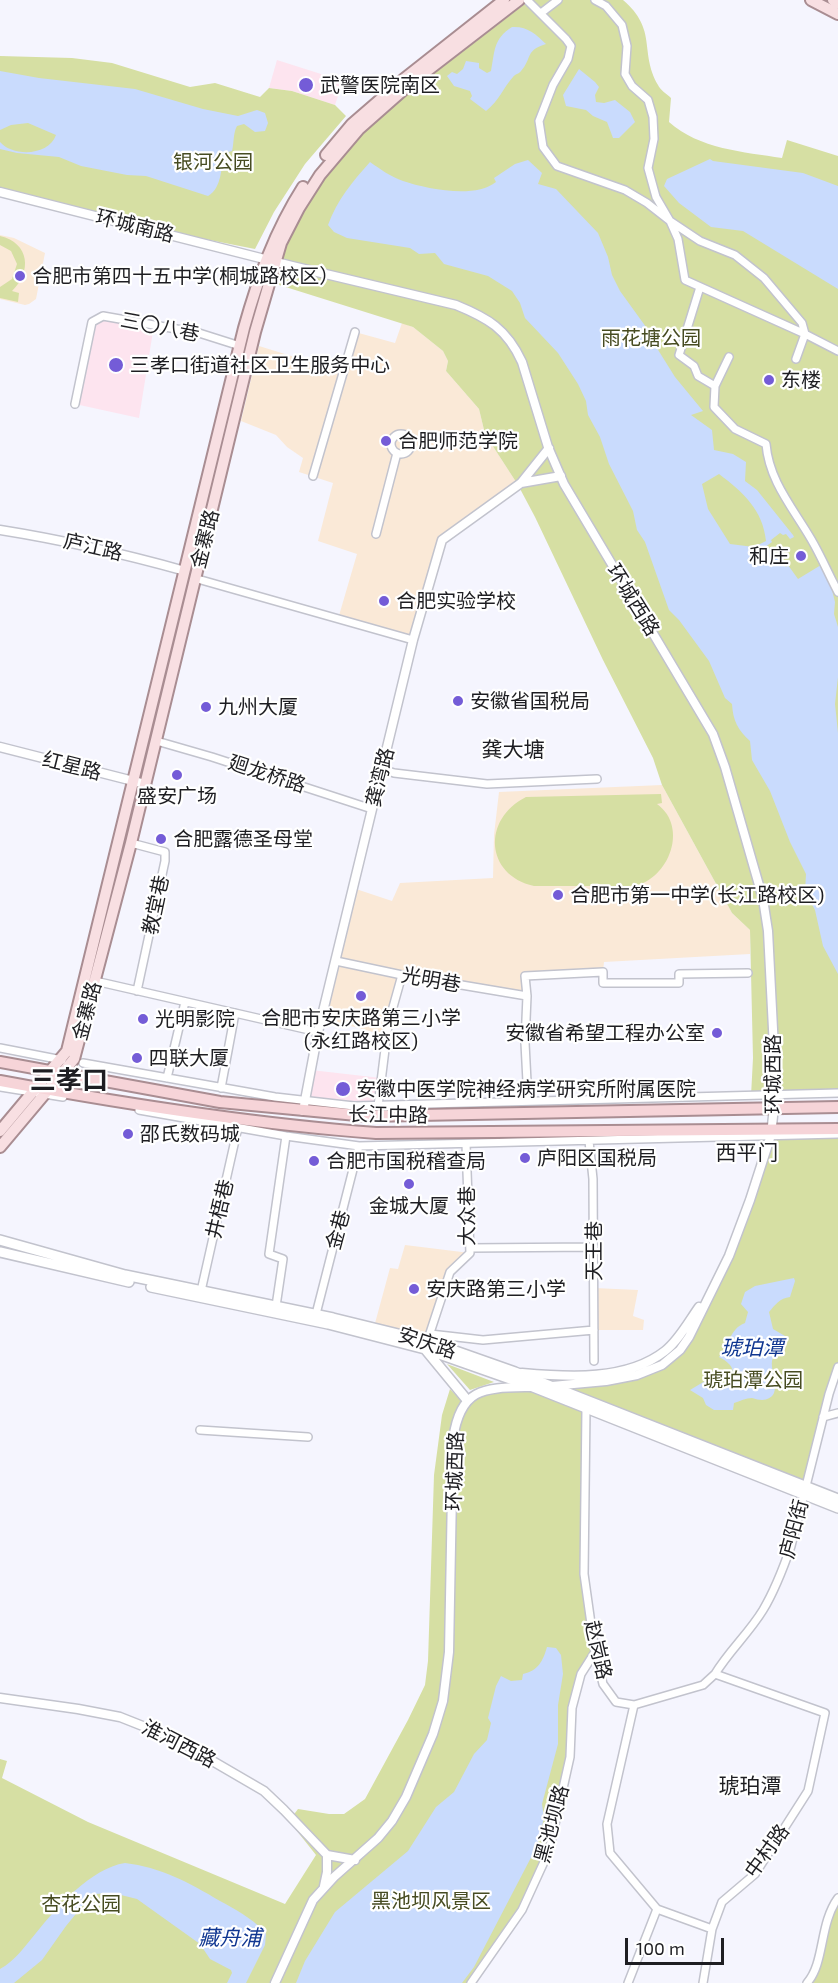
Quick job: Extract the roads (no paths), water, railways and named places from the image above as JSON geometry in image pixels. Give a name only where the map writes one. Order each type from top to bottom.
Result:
[{"type":"highway","name":"长江中路","points":[[0,1062],[220,1102],[304,1106],[367,1116],[838,1107]]},
{"type":"highway","name":"长江中路","points":[[0,1081],[40,1091],[180,1111],[303,1128],[376,1133],[773,1132],[838,1129]]},
{"type":"main road","name":"金寨路","points":[[0,1147],[40,1091],[51,1071],[64,1060],[67,1051],[140,783],[255,332],[270,260],[282,222],[302,188],[352,124],[404,79],[504,0]]},
{"type":"main road","name":"金寨路","points":[[0,1131],[40,1091],[63,1073],[74,1059],[131,843],[140,783],[185,571],[258,279],[320,175],[345,144],[410,84],[519,0]]},
{"type":"main road","points":[[811,0],[838,14]]},
{"type":"main road","points":[[833,0],[838,3]]},
{"type":"main road","name":"安庆路","points":[[0,1240],[125,1275],[316,1314],[427,1341],[515,1372],[805,1490],[838,1509]]},
{"type":"main road","name":"安庆路","points":[[0,1252],[210,1300],[427,1341],[586,1409],[805,1490],[838,1499]]},
{"type":"main road","points":[[427,1341],[467,1400]]},
{"type":"street","points":[[528,0],[571,46],[568,59],[553,85],[539,121],[543,147],[557,166],[625,190],[700,241],[735,255],[764,278],[802,323],[805,334],[796,359]]},
{"type":"street","points":[[541,13],[558,0]]},
{"type":"street","points":[[595,0],[606,6],[622,25],[627,46],[625,74],[632,86],[648,100],[653,117],[654,139],[648,168],[656,197],[678,239],[685,280],[838,351]]},
{"type":"street","name":"环城南路","points":[[0,192],[270,260]]},
{"type":"street","name":"环城西路","points":[[270,260],[456,305],[497,325],[517,350],[549,448],[561,476],[612,566],[705,718],[725,767],[763,899],[770,954],[777,1109],[773,1132],[729,1256],[685,1344],[674,1356],[662,1365],[625,1378],[550,1386],[491,1389],[467,1400],[460,1412],[453,1438],[451,1623],[448,1670],[443,1701],[430,1740],[403,1803],[378,1838],[324,1886],[306,1914],[275,1983]]},
{"type":"street","points":[[700,287],[680,354],[694,366],[698,376],[715,386]]},
{"type":"street","name":"三〇八巷","points":[[75,404],[92,322],[103,316],[199,333],[240,346]]},
{"type":"street","points":[[313,476],[355,332]]},
{"type":"street","points":[[729,357],[715,386],[714,407],[735,429],[766,444],[767,460],[786,502],[811,539],[838,592]]},
{"type":"street","points":[[521,483],[549,448]]},
{"type":"street","points":[[376,534],[397,453]]},
{"type":"street","points":[[521,483],[561,476]]},
{"type":"street","name":"龚湾路","points":[[304,1106],[318,1032],[413,640],[442,540],[521,483]]},
{"type":"street","name":"庐江路","points":[[0,530],[112,550],[185,571]]},
{"type":"street","points":[[201,580],[413,640]]},
{"type":"street","name":"廻龙桥路","points":[[160,742],[372,809]]},
{"type":"street","name":"红星路","points":[[0,747],[140,783]]},
{"type":"street","points":[[382,769],[394,773],[487,784],[597,779]]},
{"type":"street","name":"教堂巷","points":[[131,843],[165,852],[137,991]]},
{"type":"street","name":"光明巷","points":[[336,961],[402,975],[527,996]]},
{"type":"street","points":[[528,1101],[525,976],[603,972],[603,983],[679,983],[679,974],[748,973]]},
{"type":"street","points":[[378,1106],[388,1025],[402,975]]},
{"type":"street","points":[[95,981],[318,1032]]},
{"type":"street","points":[[167,1078],[186,1002]]},
{"type":"street","points":[[221,1088],[236,1013]]},
{"type":"street","points":[[0,1048],[64,1060]]},
{"type":"street","points":[[83,1063],[221,1088],[304,1106],[378,1106],[838,1093]]},
{"type":"street","points":[[0,1087],[40,1091],[286,1136],[359,1146],[590,1141],[773,1132],[838,1134]]},
{"type":"street","name":"井梧巷","points":[[201,1292],[238,1127]]},
{"type":"street","points":[[276,1306],[283,1259],[269,1254],[286,1136]]},
{"type":"street","name":"天王巷","points":[[590,1141],[593,1179],[594,1361]]},
{"type":"street","name":"大众巷","points":[[427,1341],[447,1279],[453,1267],[469,1254],[471,1248],[466,1144]]},
{"type":"street","name":"金巷","points":[[316,1314],[359,1146]]},
{"type":"street","points":[[471,1248],[594,1247]]},
{"type":"street","points":[[515,1372],[550,1375],[599,1374],[642,1364],[667,1349],[712,1290]]},
{"type":"street","points":[[427,1341],[483,1340],[594,1330]]},
{"type":"street","name":"庐阳街","points":[[716,1674],[723,1661],[762,1612],[774,1590],[791,1546],[823,1417],[838,1367]]},
{"type":"street","name":"赵岗路","points":[[586,1409],[584,1574],[595,1652],[603,1684],[616,1702],[634,1705]]},
{"type":"street","points":[[823,1417],[838,1413]]},
{"type":"street","points":[[200,1430],[308,1437]]},
{"type":"street","name":"黑池坝路","points":[[471,1983],[522,1910],[549,1851],[570,1757],[572,1708],[581,1674],[595,1652]]},
{"type":"street","points":[[712,1929],[657,1909],[610,1853],[607,1824],[634,1705],[704,1685],[716,1674]]},
{"type":"street","name":"中村路","points":[[703,1983],[712,1929],[722,1902],[755,1874],[808,1791],[825,1713],[716,1674]]},
{"type":"street","name":"淮河西路","points":[[0,1698],[78,1708],[120,1717],[173,1738],[264,1791],[327,1855]]},
{"type":"street","points":[[324,1886],[327,1855],[355,1860]]},
{"type":"street","points":[[807,1983],[812,1977],[829,1914],[838,1898]]},
{"type":"street","points":[[628,1983],[657,1909]]},
{"type":"water","points":[[512,27],[531,31],[546,44],[532,52],[521,71],[514,76],[486,111],[470,99],[472,96],[470,91],[454,86],[447,76],[452,72],[457,74],[463,69],[466,61],[479,63],[479,68],[487,73],[491,71],[498,41]]},
{"type":"water","points":[[579,69],[599,87],[595,95],[596,102],[604,103],[615,100],[630,112],[635,122],[619,138],[613,138],[607,122],[586,110],[566,106],[563,95]]},
{"type":"water","points":[[0,71],[135,89],[203,109],[238,116],[257,110],[265,113],[268,123],[265,131],[255,132],[244,124],[237,126],[232,151],[225,153],[219,182],[208,196],[146,176],[127,175],[81,166],[59,157],[17,153],[0,149],[0,142],[6,147],[22,152],[39,150],[52,142],[56,135],[28,123],[11,125],[0,130]]},
{"type":"water","points":[[710,159],[803,173],[838,186],[838,289],[743,231],[711,227],[679,203],[664,186],[667,179]]},
{"type":"water","points":[[528,160],[542,173],[538,184],[556,189],[598,233],[608,257],[612,275],[620,291],[646,327],[675,377],[703,411],[691,415],[712,430],[714,450],[733,454],[746,462],[745,481],[757,490],[794,537],[790,539],[786,534],[780,533],[761,550],[763,552],[769,548],[786,567],[788,565],[798,579],[821,565],[829,578],[838,627],[838,677],[835,704],[838,733],[838,974],[823,946],[815,910],[805,892],[806,874],[790,842],[770,791],[752,760],[750,741],[737,725],[732,704],[725,698],[709,661],[669,610],[645,542],[637,530],[633,511],[588,415],[586,401],[558,353],[525,318],[520,303],[512,291],[488,276],[444,264],[435,253],[419,254],[410,248],[347,238],[334,232],[328,225],[341,199],[370,162],[403,181],[451,191],[487,187],[496,182],[494,178],[515,164]],"holes":[[[719,474],[744,495],[756,511],[761,520],[766,541],[754,547],[730,544],[708,509],[702,484]]]},
{"type":"water","name":"琥珀潭","points":[[794,1278],[790,1297],[781,1300],[769,1312],[773,1329],[785,1336],[772,1361],[775,1385],[773,1395],[762,1400],[750,1398],[734,1403],[733,1410],[714,1410],[706,1405],[703,1398],[690,1390],[705,1381],[723,1387],[731,1378],[733,1370],[719,1357],[736,1329],[745,1323],[748,1312],[741,1304],[745,1292],[755,1286]]},
{"type":"water","points":[[547,1647],[556,1648],[561,1655],[563,1674],[558,1705],[558,1744],[542,1804],[544,1818],[537,1846],[474,1967],[462,1983],[296,1983],[305,1961],[335,1912],[408,1851],[436,1807],[454,1792],[474,1754],[487,1740],[491,1723],[488,1718],[496,1686],[501,1676],[511,1681],[522,1680],[523,1674],[539,1665]]},
{"type":"water","name":"藏舟浦","points":[[125,1863],[163,1872],[186,1882],[243,1914],[263,1930],[266,1934],[265,1945],[246,1983],[227,1983],[232,1973],[231,1970],[210,1959],[200,1944],[137,1899],[113,1893],[95,1894],[89,1898],[42,1960],[14,1983],[0,1983],[0,1969],[20,1953],[64,1901],[87,1881],[112,1866]]},
{"type":"place","name":"武警医院南区","points":[[306,85]]},
{"type":"place","name":"合肥市第四十五中学(桐城路校区）","points":[[20,276]]},
{"type":"place","name":"三孝口街道社区卫生服务中心","points":[[116,365]]},
{"type":"place","name":"东楼","points":[[769,380]]},
{"type":"place","name":"合肥师范学院","points":[[386,441]]},
{"type":"place","name":"和庄","points":[[801,556]]},
{"type":"place","name":"合肥实验学校","points":[[384,601]]},
{"type":"place","name":"安徽省国税局","points":[[458,701]]},
{"type":"place","name":"九州大厦","points":[[206,707]]},
{"type":"place","name":"盛安广场","points":[[177,775]]},
{"type":"place","name":"合肥露德圣母堂","points":[[161,839]]},
{"type":"place","name":"合肥市第一中学(长江路校区)","points":[[558,895]]},
{"type":"place","name":"合肥市安庆路第三小学 (永红路校区)","points":[[361,996]]},
{"type":"place","name":"光明影院","points":[[143,1019]]},
{"type":"place","name":"安徽省希望工程办公室","points":[[717,1033]]},
{"type":"place","name":"四联大厦","points":[[137,1058]]},
{"type":"place","name":"安徽中医学院神经病学研究所附属医院","points":[[343,1089]]},
{"type":"place","name":"邵氏数码城","points":[[128,1134]]},
{"type":"place","name":"庐阳区国税局","points":[[525,1158]]},
{"type":"place","name":"合肥市国税稽查局","points":[[314,1161]]},
{"type":"place","name":"金城大厦","points":[[409,1184]]},
{"type":"place","name":"安庆路第三小学","points":[[414,1289]]},
{"type":"district","name":"龚大塘","points":[[513,750]]},
{"type":"district","name":"三孝口","points":[[69,1080]]},
{"type":"district","name":"西平门","points":[[747,1153]]},
{"type":"district","name":"琥珀潭","points":[[750,1786]]},
{"type":"park label","name":"银河公园","points":[[213,162]]},
{"type":"park label","name":"雨花塘公园","points":[[651,338]]},
{"type":"park label","name":"琥珀潭公园","points":[[753,1380]]},
{"type":"park label","name":"黑池坝风景区","points":[[431,1901]]},
{"type":"park label","name":"杏花公园","points":[[81,1904]]}]
